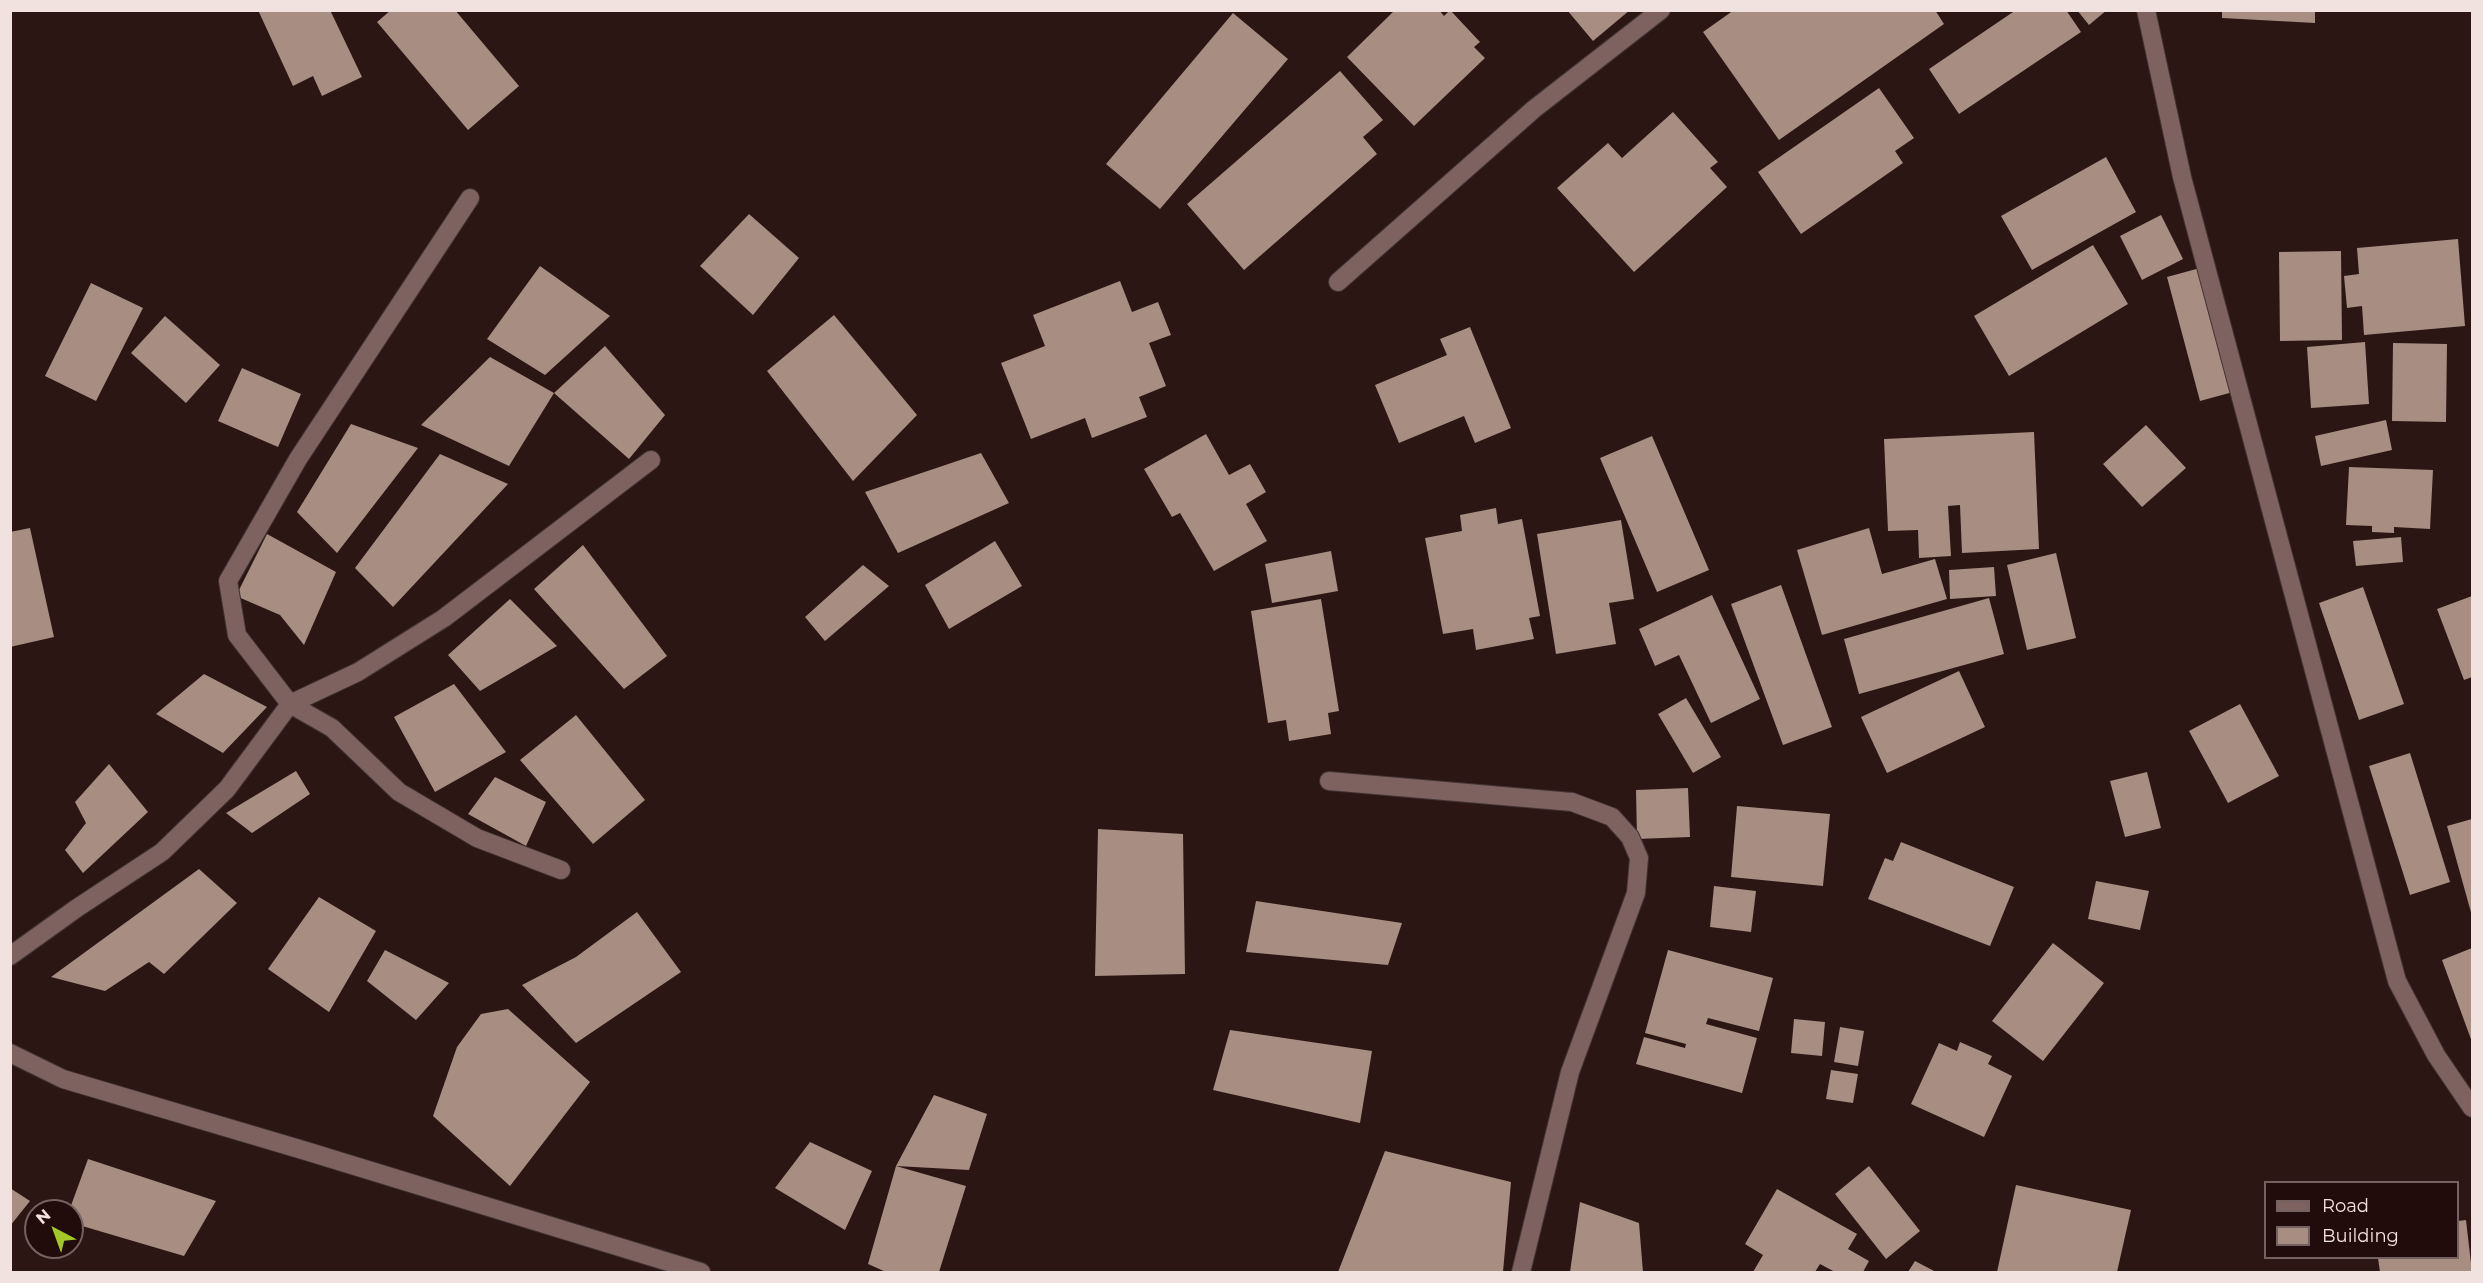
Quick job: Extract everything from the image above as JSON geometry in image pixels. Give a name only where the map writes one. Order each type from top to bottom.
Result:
[{"type":"street","points":[[1338,282],[1534,110],[1661,10]]},
{"type":"street","points":[[2146,10],[2182,177],[2397,981],[2436,1055],[2472,1108]]},
{"type":"street","points":[[470,198],[298,459],[228,581],[237,635],[290,704],[332,729],[399,792],[477,838],[561,870]]},
{"type":"street","points":[[10,956],[162,852],[227,789],[290,704],[358,672],[444,618],[651,460]]},
{"type":"street","points":[[1329,782],[1572,802],[1612,817],[1630,837],[1639,858],[1636,893],[1570,1072],[1521,1272]]},
{"type":"street","points":[[10,1053],[63,1079],[306,1150],[701,1272]]},
{"type":"building","points":[[258,10],[330,10],[362,77],[322,96],[313,76],[293,86]]},
{"type":"building","points":[[391,10],[455,10],[519,86],[468,130],[377,22]]},
{"type":"building","points":[[1395,10],[1439,10],[1444,16],[1450,10],[1480,42],[1474,47],[1485,58],[1414,126],[1347,57]]},
{"type":"building","points":[[1567,10],[1630,10],[1593,41]]},
{"type":"building","points":[[1734,10],[1935,10],[1944,24],[1779,140],[1703,32]]},
{"type":"building","points":[[2016,10],[2066,10],[2081,32],[1959,114],[1929,69]]},
{"type":"building","points":[[2077,10],[2107,10],[2089,25]]},
{"type":"building","points":[[2222,10],[2315,10],[2315,23],[2222,18]]},
{"type":"building","points":[[1233,13],[1288,59],[1160,209],[1106,164]]},
{"type":"building","points":[[1340,71],[1383,120],[1363,137],[1377,154],[1244,270],[1187,204]]},
{"type":"building","points":[[1879,88],[1914,138],[1895,151],[1903,163],[1801,234],[1758,172]]},
{"type":"building","points":[[1673,112],[1718,162],[1710,168],[1727,187],[1634,272],[1557,188],[1608,143],[1622,158]]},
{"type":"building","points":[[2106,157],[2136,212],[2032,270],[2001,216]]},
{"type":"building","points":[[749,214],[799,258],[753,315],[700,266]]},
{"type":"building","points":[[2161,215],[2183,259],[2142,280],[2120,236]]},
{"type":"building","points":[[2458,239],[2465,326],[2364,335],[2362,306],[2347,308],[2344,276],[2359,274],[2357,248]]},
{"type":"building","points":[[2093,245],[2128,304],[2009,376],[1974,316]]},
{"type":"building","points":[[2341,251],[2342,340],[2280,341],[2279,252]]},
{"type":"building","points":[[540,266],[610,316],[545,375],[487,339]]},
{"type":"building","points":[[2200,268],[2233,392],[2200,401],[2167,277]]},
{"type":"building","points":[[1120,281],[1132,312],[1158,302],[1171,335],[1149,343],[1166,386],[1139,397],[1147,417],[1092,438],[1085,418],[1031,439],[1001,363],[1045,346],[1033,315]]},
{"type":"building","points":[[91,283],[143,308],[96,401],[45,376]]},
{"type":"building","points":[[834,315],[917,415],[853,481],[767,371]]},
{"type":"building","points":[[165,316],[220,365],[186,403],[131,353]]},
{"type":"building","points":[[1470,327],[1511,428],[1475,443],[1464,416],[1399,443],[1375,385],[1447,355],[1440,339]]},
{"type":"building","points":[[2365,342],[2369,404],[2311,408],[2307,347]]},
{"type":"building","points":[[2393,343],[2447,344],[2446,422],[2392,421]]},
{"type":"building","points":[[605,346],[665,415],[629,459],[554,393]]},
{"type":"building","points":[[490,357],[554,393],[509,466],[421,425]]},
{"type":"building","points":[[242,368],[301,394],[278,447],[218,421]]},
{"type":"building","points":[[2386,420],[2392,450],[2321,466],[2315,436]]},
{"type":"building","points":[[351,424],[418,448],[337,553],[297,512]]},
{"type":"building","points":[[2146,425],[2186,468],[2142,507],[2103,464]]},
{"type":"building","points":[[2034,432],[2039,549],[1962,553],[1960,505],[1948,506],[1951,556],[1919,558],[1918,530],[1888,531],[1884,439]]},
{"type":"building","points":[[1206,434],[1229,475],[1250,464],[1266,492],[1246,504],[1267,541],[1214,571],[1180,513],[1172,517],[1144,469]]},
{"type":"building","points":[[1652,436],[1709,570],[1657,592],[1600,458]]},
{"type":"building","points":[[981,453],[1009,503],[898,553],[865,492]]},
{"type":"building","points":[[440,454],[508,484],[393,607],[355,568]]},
{"type":"building","points":[[2349,467],[2433,470],[2430,529],[2394,527],[2394,533],[2372,532],[2372,526],[2346,525]]},
{"type":"building","points":[[1496,508],[1498,524],[1522,519],[1540,616],[1529,618],[1534,639],[1476,650],[1473,629],[1443,634],[1425,538],[1462,531],[1460,515]]},
{"type":"building","points":[[1621,520],[1634,599],[1609,603],[1616,644],[1556,654],[1537,534]]},
{"type":"building","points":[[30,528],[54,637],[10,647],[10,532]]},
{"type":"building","points":[[1869,528],[1882,574],[1935,559],[1947,599],[1822,635],[1797,550]]},
{"type":"building","points":[[267,534],[336,572],[304,645],[280,615],[236,596]]},
{"type":"building","points":[[2401,537],[2403,562],[2356,566],[2353,541]]},
{"type":"building","points":[[995,541],[1022,586],[949,629],[925,585]]},
{"type":"building","points":[[583,545],[667,656],[624,689],[534,589]]},
{"type":"building","points":[[1331,551],[1338,591],[1272,603],[1265,564]]},
{"type":"building","points":[[2056,553],[2076,638],[2027,650],[2007,565]]},
{"type":"building","points":[[863,565],[889,586],[825,641],[805,617]]},
{"type":"building","points":[[1994,567],[1996,596],[1950,599],[1949,570]]},
{"type":"building","points":[[1781,585],[1832,727],[1783,745],[1731,604]]},
{"type":"building","points":[[2363,587],[2404,704],[2359,720],[2319,603]]},
{"type":"building","points":[[1712,595],[1760,699],[1711,723],[1679,655],[1655,666],[1639,629]]},
{"type":"building","points":[[2472,596],[2472,677],[2464,680],[2437,609]]},
{"type":"building","points":[[1989,598],[2004,654],[1859,694],[1844,639]]},
{"type":"building","points":[[510,599],[557,646],[480,691],[448,655]]},
{"type":"building","points":[[1321,599],[1339,711],[1328,713],[1331,734],[1289,741],[1286,720],[1268,723],[1251,611]]},
{"type":"building","points":[[1959,671],[1985,727],[1887,773],[1861,717]]},
{"type":"building","points":[[204,674],[267,707],[223,753],[156,714]]},
{"type":"building","points":[[454,684],[506,752],[435,792],[394,717]]},
{"type":"building","points":[[1686,698],[1721,757],[1693,773],[1658,714]]},
{"type":"building","points":[[2240,704],[2279,776],[2228,803],[2189,731]]},
{"type":"building","points":[[576,715],[645,800],[593,844],[520,760]]},
{"type":"building","points":[[2410,753],[2450,882],[2410,895],[2369,766]]},
{"type":"building","points":[[109,764],[148,812],[83,873],[65,850],[86,823],[75,802]]},
{"type":"building","points":[[296,771],[310,794],[252,833],[226,813]]},
{"type":"building","points":[[2147,772],[2161,828],[2125,837],[2110,781]]},
{"type":"building","points":[[495,777],[546,802],[526,846],[468,814]]},
{"type":"building","points":[[1688,788],[1690,837],[1637,839],[1636,790]]},
{"type":"building","points":[[1737,806],[1830,814],[1823,886],[1731,877]]},
{"type":"building","points":[[2472,819],[2472,916],[2447,826]]},
{"type":"building","points":[[1098,829],[1183,834],[1185,974],[1095,976]]},
{"type":"building","points":[[1901,842],[2014,887],[1990,946],[1868,899],[1885,858],[1893,861]]},
{"type":"building","points":[[199,869],[237,903],[164,974],[149,962],[105,991],[51,977]]},
{"type":"building","points":[[2096,881],[2149,891],[2140,930],[2088,919]]},
{"type":"building","points":[[1714,886],[1756,891],[1751,932],[1710,927]]},
{"type":"building","points":[[319,897],[376,931],[329,1012],[268,969]]},
{"type":"building","points":[[1256,901],[1402,923],[1388,965],[1246,952]]},
{"type":"building","points":[[637,912],[681,972],[576,1043],[522,985],[576,957]]},
{"type":"building","points":[[2053,943],[2104,983],[2043,1061],[1992,1021]]},
{"type":"building","points":[[2472,948],[2472,1042],[2442,960]]},
{"type":"building","points":[[385,950],[449,983],[416,1020],[367,981]]},
{"type":"building","points":[[1668,950],[1773,978],[1759,1031],[1708,1018],[1706,1024],[1757,1038],[1742,1093],[1636,1064],[1644,1037],[1685,1048],[1686,1044],[1645,1033]]},
{"type":"building","points":[[508,1009],[590,1082],[510,1186],[433,1116],[457,1047],[481,1014]]},
{"type":"building","points":[[1794,1019],[1825,1022],[1822,1056],[1791,1053]]},
{"type":"building","points":[[1840,1027],[1864,1031],[1858,1066],[1834,1062]]},
{"type":"building","points":[[1230,1030],[1372,1051],[1360,1123],[1213,1090]]},
{"type":"building","points":[[1960,1042],[1992,1056],[1988,1064],[2012,1076],[1984,1137],[1911,1104],[1939,1043],[1957,1051]]},
{"type":"building","points":[[1831,1070],[1858,1074],[1853,1103],[1826,1099]]},
{"type":"building","points":[[934,1095],[987,1114],[969,1170],[896,1166]]},
{"type":"building","points":[[810,1142],[872,1171],[845,1230],[775,1188]]},
{"type":"building","points":[[1385,1151],[1511,1182],[1503,1272],[1338,1272]]},
{"type":"building","points":[[88,1159],[216,1201],[184,1256],[84,1227],[84,1199],[73,1199]]},
{"type":"building","points":[[896,1166],[966,1186],[939,1272],[886,1272],[868,1264]]},
{"type":"building","points":[[1869,1166],[1920,1231],[1886,1259],[1835,1194]]},
{"type":"building","points":[[2016,1185],[2131,1210],[2117,1272],[1997,1272]]},
{"type":"building","points":[[10,1188],[27,1199],[24,1199],[24,1208],[10,1226]]},
{"type":"building","points":[[1777,1189],[1857,1234],[1848,1249],[1869,1261],[1863,1272],[1835,1272],[1820,1264],[1815,1272],[1753,1272],[1763,1255],[1745,1244]]},
{"type":"building","points":[[1580,1202],[1639,1223],[1643,1272],[1570,1272]]},
{"type":"building","points":[[2466,1220],[2472,1272],[2380,1272],[2378,1259],[2459,1259],[2459,1221]]},
{"type":"building","points":[[1915,1261],[1936,1272],[1908,1272]]}]
